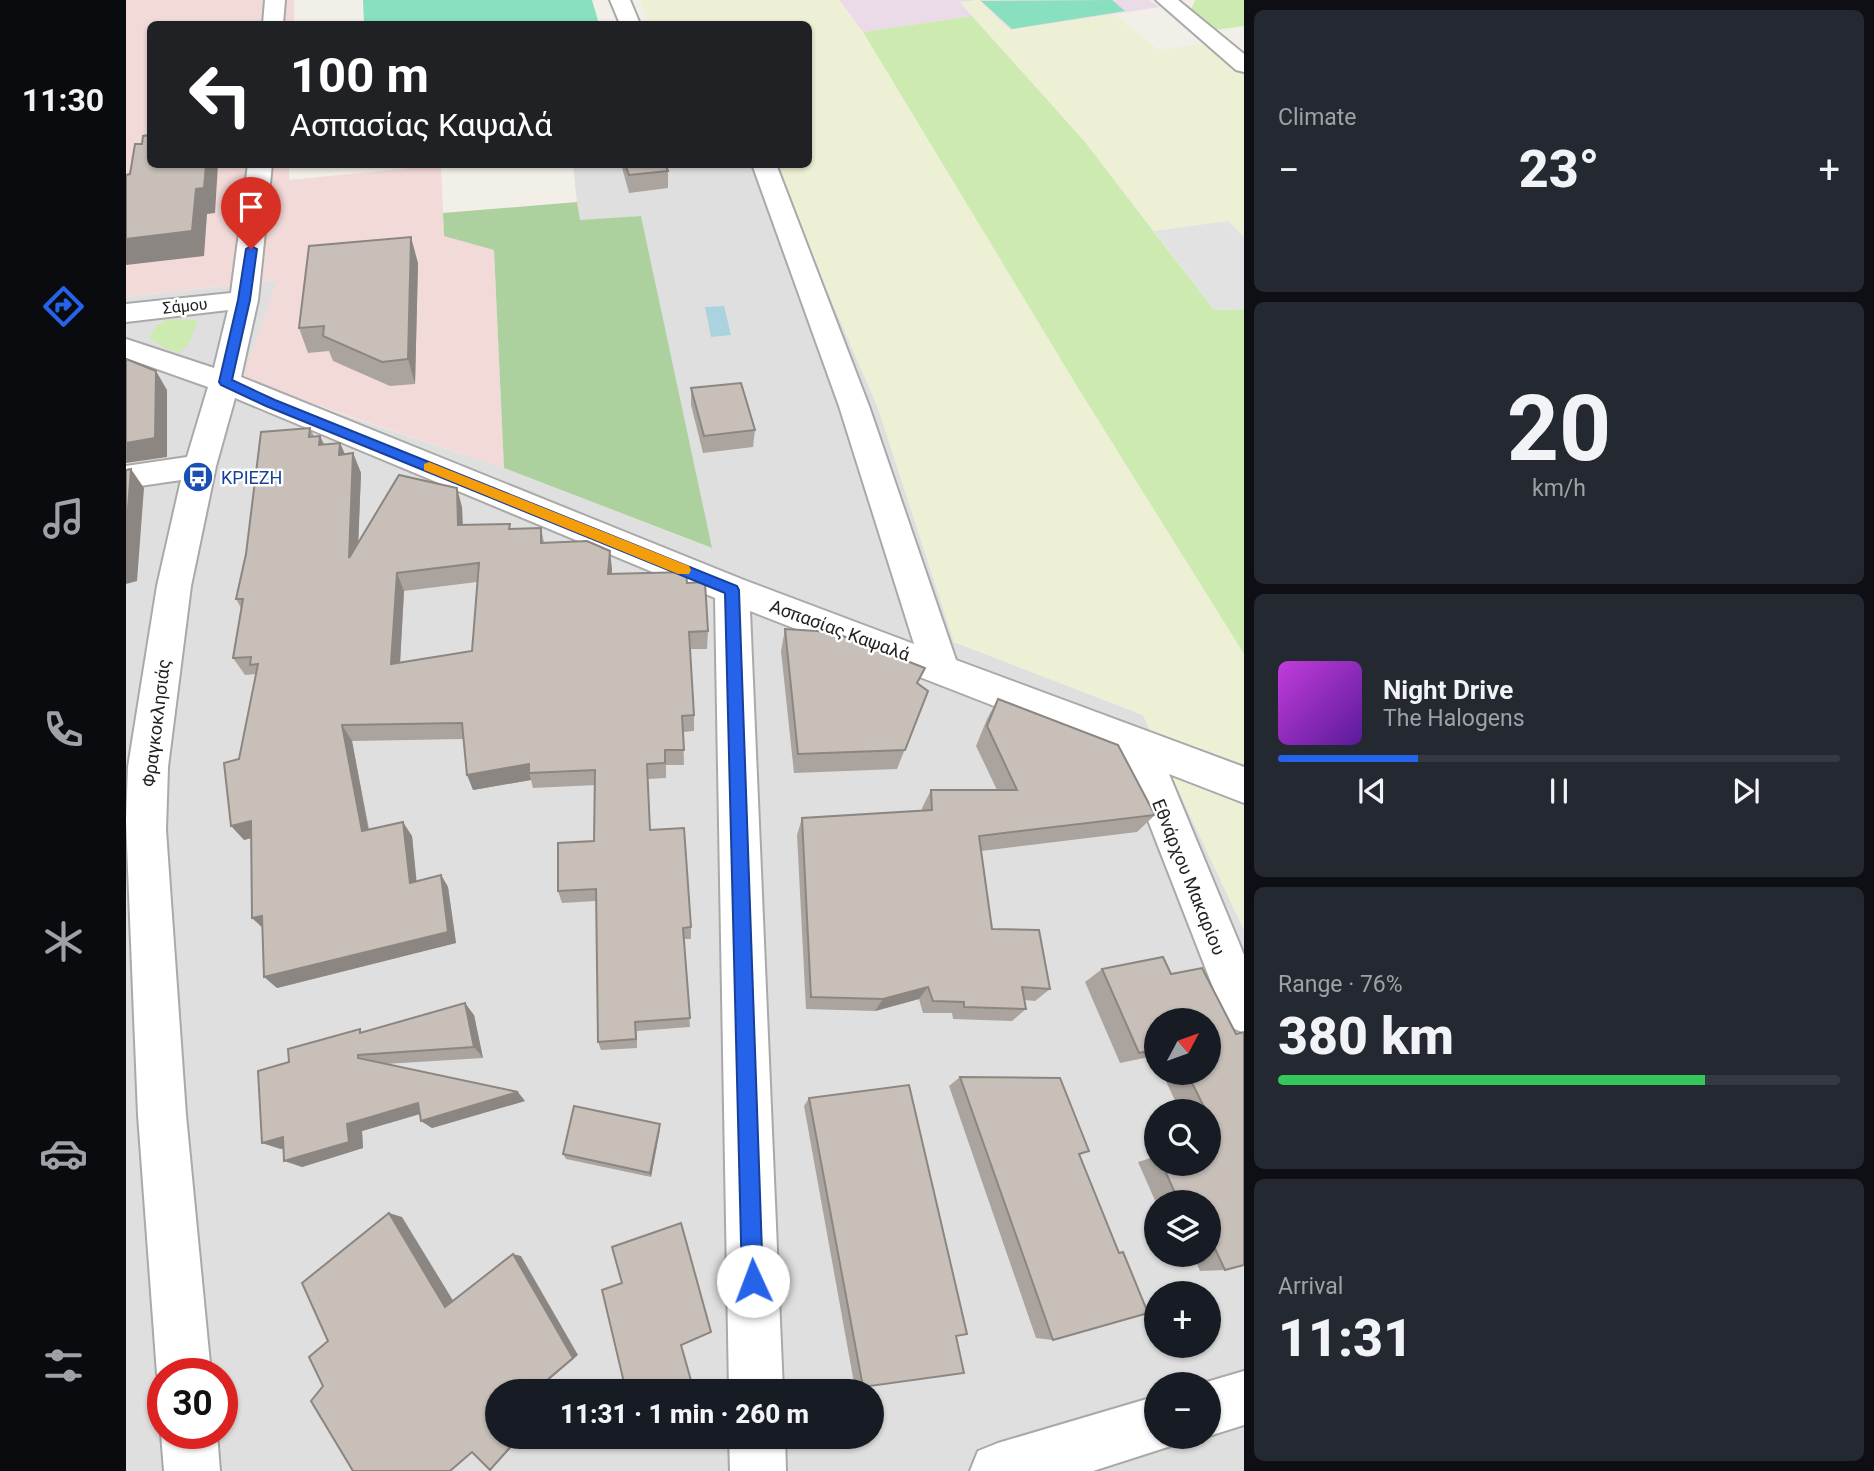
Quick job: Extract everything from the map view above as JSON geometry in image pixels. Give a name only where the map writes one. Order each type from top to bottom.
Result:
[{"type":"street","points":[[273,21],[275,0]]},
{"type":"street","points":[[621,0],[629,21]]},
{"type":"street","points":[[1166,0],[1244,65]]},
{"type":"street","name":"Φραγκοκλησιάς","points":[[183,1358],[162,1115],[146,830],[137,768],[200,466],[225,382],[244,300],[260,168]]},
{"type":"street","points":[[765,168],[854,406],[940,667]]},
{"type":"street","name":"Σάμου","points":[[126,313],[244,300]]},
{"type":"street","name":"Ασπασίας Καψαλά","points":[[126,348],[225,382],[732,590],[1244,785]]},
{"type":"street","points":[[126,477],[200,466]]},
{"type":"street","points":[[732,590],[756,1379]]},
{"type":"street","name":"Εθνάρχου Μακαρίου","points":[[1137,743],[1244,1010]]},
{"type":"street","points":[[1221,1405],[1244,1398]]},
{"type":"street","points":[[998,1471],[1144,1428]]},
{"type":"street","points":[[190,1449],[192,1471]]},
{"type":"street","points":[[757,1449],[758,1471]]},
{"type":"shaded area","points":[[126,0],[294,0],[294,21],[147,21],[147,168],[289,168],[289,180],[411,168],[441,168],[444,235],[494,250],[504,468],[242,380],[277,280],[126,297]]},
{"type":"shaded area","points":[[839,0],[976,0],[961,3],[972,16],[863,32]]},
{"type":"shaded area","points":[[979,0],[1149,0],[1160,7],[1010,30]]},
{"type":"shaded area","points":[[573,168],[774,168],[878,408],[954,642],[1143,715],[1244,930],[1244,1471],[126,1471],[126,297],[278,280],[242,381],[504,468],[711,548],[641,216],[579,221]]},
{"type":"shaded area","points":[[1228,221],[1244,237],[1244,309],[1214,310],[1154,231]]},
{"type":"green space","points":[[363,0],[592,0],[598,21],[364,21]]},
{"type":"green space","points":[[639,0],[839,0],[863,32],[1075,383],[1244,654],[1244,930],[1143,715],[954,642],[878,408],[774,168],[812,168],[812,21],[649,21]]},
{"type":"green space","points":[[979,0],[1010,30],[1114,14],[1159,50],[1210,43],[1244,74],[1244,237],[1228,221],[1154,231],[1085,142],[960,2]]},
{"type":"green space","points":[[1112,0],[1125,11],[1012,29],[981,1]]},
{"type":"green space","points":[[1195,0],[1244,0],[1244,26],[1215,30],[1191,10]]},
{"type":"green space","points":[[972,16],[1085,142],[1214,310],[1244,309],[1244,654],[1075,383],[863,32]]},
{"type":"green space","points":[[577,202],[580,220],[641,216],[712,548],[504,468],[494,250],[444,236],[443,213]]},
{"type":"green space","points":[[169,319],[196,320],[197,324],[188,345],[180,352],[166,349],[149,337],[156,326]]},
{"type":"water","points":[[724,306],[731,335],[711,337],[705,307]]},
{"type":"building","points":[[147,135],[147,168],[206,168],[204,188],[196,189],[192,231],[126,239],[126,175],[130,174],[135,144],[142,144],[143,136]]},
{"type":"building","points":[[626,168],[667,168],[668,171],[629,175]]},
{"type":"building","points":[[411,237],[408,359],[382,362],[323,336],[324,326],[299,328],[309,246]]},
{"type":"building","points":[[126,359],[156,371],[155,438],[126,443]]},
{"type":"building","points":[[741,383],[755,430],[704,436],[691,388]]},
{"type":"building","points":[[310,428],[309,437],[320,436],[319,445],[340,443],[339,455],[353,453],[349,558],[399,475],[457,488],[458,525],[510,524],[509,529],[541,528],[541,543],[587,541],[610,551],[608,574],[686,572],[687,583],[705,582],[708,631],[689,632],[694,715],[682,716],[684,750],[665,750],[665,763],[647,764],[650,830],[684,828],[691,927],[683,928],[690,1018],[635,1022],[636,1039],[598,1042],[596,889],[558,891],[558,843],[594,841],[595,770],[529,773],[529,764],[467,775],[462,723],[342,725],[362,831],[403,822],[410,883],[441,875],[448,932],[264,977],[262,916],[252,918],[251,821],[231,826],[224,763],[239,759],[258,664],[250,665],[251,657],[233,658],[243,599],[236,599],[246,554],[261,432]],"holes":[[[479,563],[472,651],[391,664],[397,573]]]},
{"type":"building","points":[[131,469],[126,535],[126,470]]},
{"type":"building","points":[[785,629],[833,632],[925,668],[917,683],[928,691],[905,750],[798,754]]},
{"type":"building","points":[[998,699],[1118,745],[1155,815],[979,836],[992,929],[1039,930],[1050,989],[1022,987],[1026,1009],[964,1007],[964,1002],[933,1001],[928,987],[883,999],[811,997],[802,818],[932,810],[931,790],[1017,790],[987,726]]},
{"type":"building","points":[[1163,957],[1171,974],[1202,968],[1236,1034],[1244,1032],[1244,1265],[1225,1270],[1221,1262],[1221,1190],[1174,1190],[1167,1176],[1221,1176],[1221,1099],[1200,1099],[1193,1085],[1222,1085],[1222,1008],[1144,1008],[1144,1052],[1139,1053],[1102,969]]},
{"type":"building","points":[[465,1003],[474,1047],[358,1055],[358,1058],[518,1092],[421,1121],[418,1103],[347,1124],[349,1142],[284,1161],[283,1137],[262,1143],[258,1071],[289,1062],[288,1049],[360,1029],[360,1033]]},
{"type":"building","points":[[960,1077],[1060,1078],[1089,1151],[1079,1154],[1119,1253],[1123,1252],[1144,1303],[1144,1314],[1053,1340]]},
{"type":"building","points":[[909,1085],[967,1334],[956,1336],[964,1373],[884,1384],[884,1379],[862,1379],[809,1098]]},
{"type":"building","points":[[574,1106],[660,1124],[650,1173],[563,1154]]},
{"type":"building","points":[[389,1213],[445,1307],[513,1254],[573,1358],[548,1379],[485,1379],[485,1449],[508,1449],[490,1470],[472,1452],[450,1471],[353,1471],[311,1401],[323,1386],[309,1357],[328,1341],[302,1283]]},
{"type":"building","points":[[681,1223],[711,1332],[681,1345],[691,1379],[623,1379],[602,1290],[622,1283],[612,1247]]},
{"type":"slow traffic","points":[[429,467],[684,570]]},
{"type":"place","name":"ΚΡΙΕΖΗ","points":[[198,477]]},
{"type":"route","points":[[251,249],[244,300],[225,382],[732,590],[753,1281]]}]
